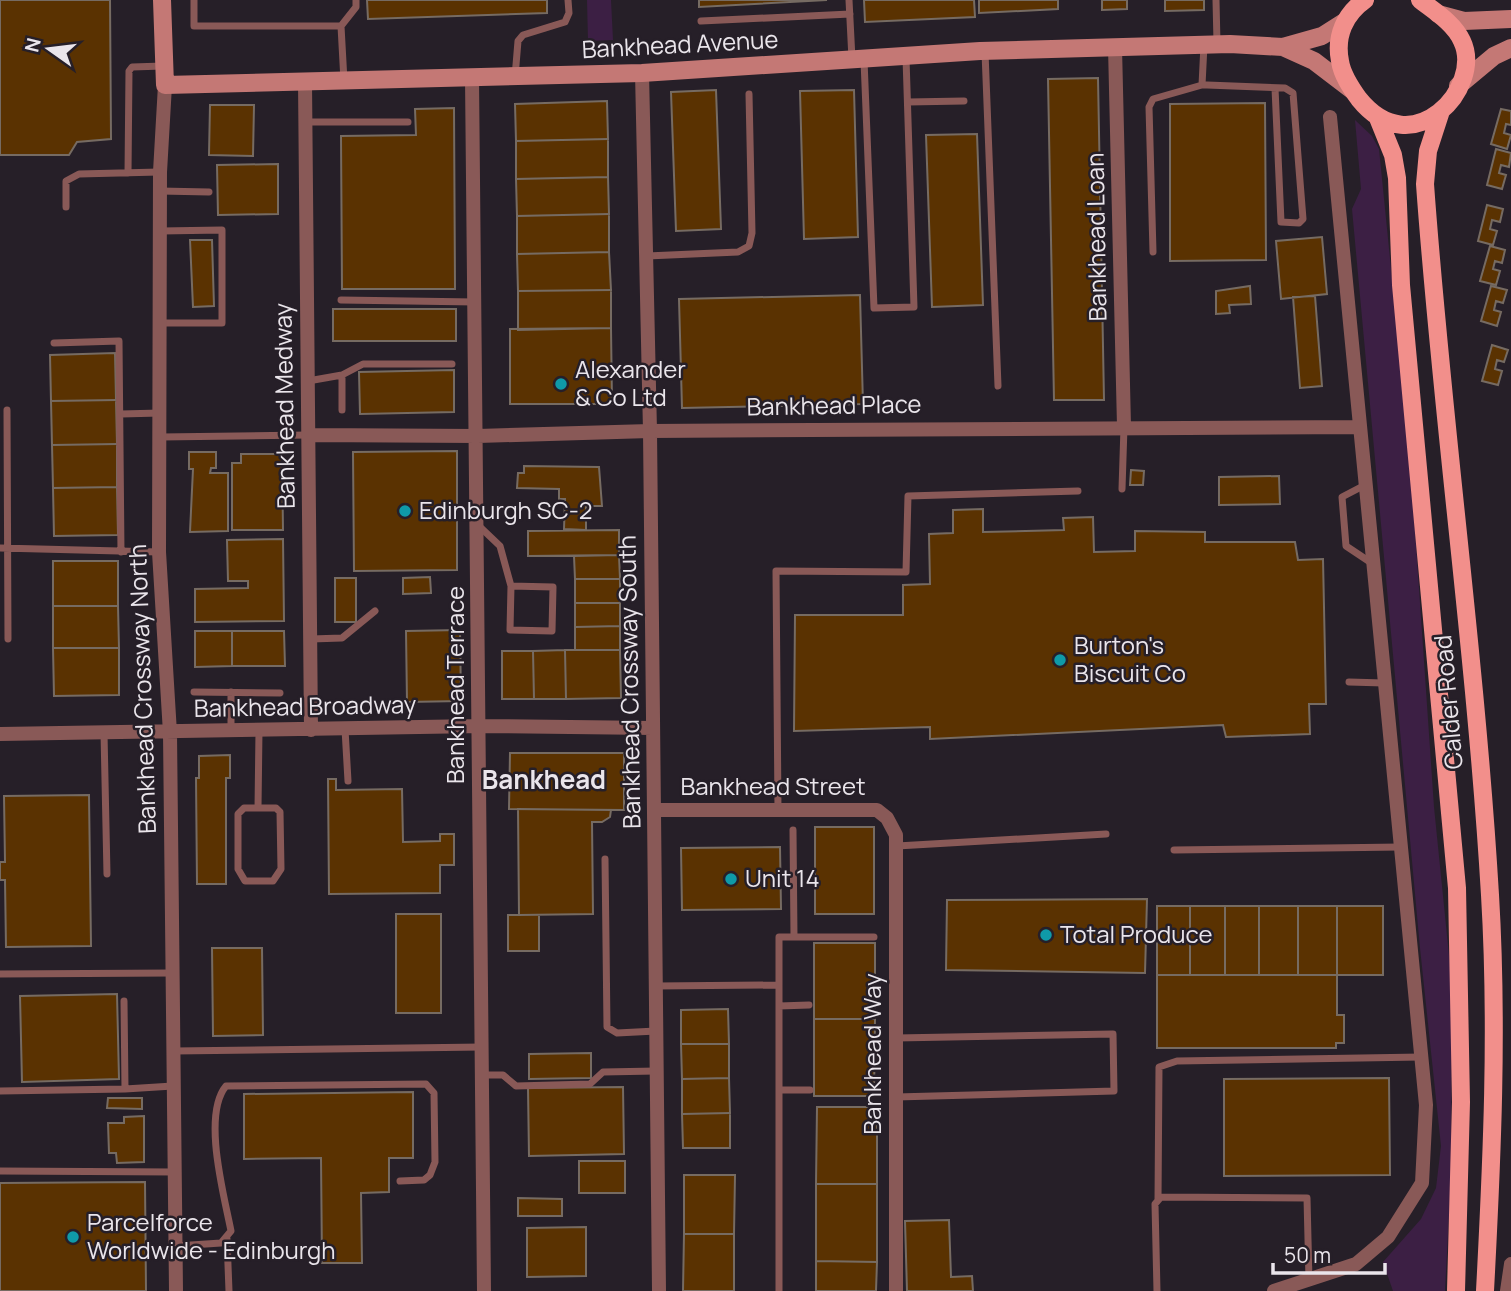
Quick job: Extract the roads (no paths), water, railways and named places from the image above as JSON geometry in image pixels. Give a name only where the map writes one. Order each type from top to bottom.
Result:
[{"type":"main road","points":[[1355,8],[1339,57],[1341,69],[1354,92],[1378,118],[1400,126],[1412,126],[1441,111],[1458,86],[1464,70],[1464,47],[1453,27],[1420,0]]},
{"type":"main road","name":"Calder Road","points":[[1441,111],[1428,151],[1425,184],[1471,661],[1494,970],[1493,1189],[1485,1291]]},
{"type":"main road","name":"Calder Road","points":[[1378,118],[1393,155],[1397,178],[1401,285],[1457,888],[1461,1102],[1456,1291]]},
{"type":"street","points":[[162,0],[165,85]]},
{"type":"street","name":"Bankhead Avenue","points":[[165,85],[642,73],[985,51],[1211,44],[1283,47],[1322,36],[1355,8]]},
{"type":"street","points":[[1438,14],[1464,21],[1511,19]]},
{"type":"street","name":"Bankhead Loan","points":[[1115,47],[1124,426]]},
{"type":"street","name":"Bankhead Avenue","points":[[1283,47],[1314,61],[1354,92]]},
{"type":"street","points":[[1458,86],[1494,56],[1511,48]]},
{"type":"street","name":"Bankhead Crossway South","points":[[642,73],[650,431],[659,1291]]},
{"type":"street","name":"Bankhead Terrace","points":[[472,78],[478,436],[484,1291]]},
{"type":"street","name":"Bankhead Medway","points":[[305,82],[311,730]]},
{"type":"street","name":"Bankhead Crossway North","points":[[165,85],[160,172],[159,552],[170,733],[176,1291]]},
{"type":"street","points":[[1274,1291],[1356,1264],[1388,1237],[1422,1183],[1426,1105],[1330,117]]},
{"type":"street","name":"Bankhead Place","points":[[309,435],[478,436],[650,431],[1124,426],[1360,427]]},
{"type":"street","name":"Bankhead Broadway","points":[[0,734],[479,726],[653,729]]},
{"type":"street","name":"Bankhead Street","points":[[655,810],[877,810],[887,818]]},
{"type":"street","name":"Bankhead Way","points":[[887,818],[896,835],[896,1291]]},
{"type":"street","points":[[1507,1291],[1511,1264]]},
{"type":"lane","points":[[194,0],[194,26],[341,26]]},
{"type":"lane","points":[[344,81],[341,26],[356,7],[356,0]]},
{"type":"lane","points":[[515,77],[518,41],[523,35],[565,23],[569,13],[568,0]]},
{"type":"lane","points":[[849,0],[858,59],[874,308],[914,307],[906,57]]},
{"type":"lane","points":[[1202,85],[1211,44],[1216,0]]},
{"type":"lane","points":[[701,21],[850,14]]},
{"type":"lane","points":[[985,51],[998,386]]},
{"type":"lane","points":[[128,173],[129,71],[132,67],[164,66]]},
{"type":"lane","points":[[1153,253],[1149,107],[1153,99],[1202,85],[1284,88],[1293,93],[1303,219],[1299,223],[1281,222],[1275,88]]},
{"type":"lane","points":[[647,256],[738,252],[749,246],[752,233],[749,94]]},
{"type":"lane","points":[[908,102],[964,101]]},
{"type":"lane","points":[[306,122],[408,122]]},
{"type":"lane","points":[[66,207],[66,181],[79,174],[160,172]]},
{"type":"lane","points":[[160,191],[209,192]]},
{"type":"lane","points":[[159,323],[222,323],[222,230],[161,231]]},
{"type":"lane","points":[[341,300],[476,302]]},
{"type":"lane","points":[[54,343],[119,341],[121,552]]},
{"type":"lane","points":[[308,382],[342,375],[363,364],[452,364]]},
{"type":"lane","points":[[342,375],[342,410]]},
{"type":"lane","points":[[7,410],[3,548],[8,639]]},
{"type":"lane","points":[[121,414],[160,413]]},
{"type":"lane","points":[[1122,489],[1124,426]]},
{"type":"lane","points":[[161,437],[309,435]]},
{"type":"lane","points":[[1365,485],[1342,497],[1346,546],[1373,565]]},
{"type":"lane","points":[[778,810],[776,571],[906,572],[908,496],[1078,491]]},
{"type":"lane","points":[[478,525],[500,546],[511,586],[510,630],[552,631],[553,587],[511,586]]},
{"type":"lane","points":[[3,548],[159,552]]},
{"type":"lane","points":[[310,639],[342,638],[375,611]]},
{"type":"lane","points":[[1349,682],[1384,682]]},
{"type":"lane","points":[[194,692],[280,693]]},
{"type":"lane","points":[[231,692],[231,732]]},
{"type":"lane","points":[[345,729],[348,781]]},
{"type":"lane","points":[[258,731],[258,808]]},
{"type":"lane","points":[[104,733],[107,874]]},
{"type":"lane","points":[[244,808],[258,808],[276,808],[280,812],[281,869],[273,881],[245,881],[238,869],[238,814],[244,808]]},
{"type":"lane","points":[[793,831],[794,937]]},
{"type":"lane","points":[[896,846],[1106,834]]},
{"type":"lane","points":[[1174,850],[1400,847]]},
{"type":"lane","points":[[605,859],[607,1027],[617,1033],[657,1031]]},
{"type":"lane","points":[[779,1291],[779,937],[874,937]]},
{"type":"lane","points":[[0,974],[173,973]]},
{"type":"lane","points":[[656,986],[779,985]]},
{"type":"lane","points":[[124,1001],[125,1089]]},
{"type":"lane","points":[[779,1006],[809,1005]]},
{"type":"lane","points":[[896,1038],[1113,1034],[1114,1091],[896,1097]]},
{"type":"lane","points":[[173,1051],[482,1047]]},
{"type":"lane","points":[[1157,1291],[1159,1067],[1177,1060],[1421,1056]]},
{"type":"lane","points":[[482,1075],[503,1075],[516,1086],[590,1084],[604,1072],[657,1071]]},
{"type":"lane","points":[[229,1291],[227,1239],[231,1231],[217,1154],[217,1097],[226,1086],[426,1084],[434,1093],[435,1162],[430,1175],[424,1180],[400,1181]]},
{"type":"lane","points":[[0,1091],[174,1086]]},
{"type":"lane","points":[[779,1090],[810,1090]]},
{"type":"lane","points":[[0,1171],[174,1172]]},
{"type":"lane","points":[[1158,1200],[1161,1197],[1307,1198],[1309,1281]]},
{"type":"lane","points":[[175,1246],[221,1243],[227,1239]]},
{"type":"place","name":"Alexander & Co Ltd","points":[[561,384]]},
{"type":"place","name":"Edinburgh SC-2","points":[[405,511]]},
{"type":"place","name":"Burton's Biscuit Co","points":[[1060,660]]},
{"type":"place","name":"Unit 14","points":[[731,879]]},
{"type":"place","name":"Total Produce","points":[[1046,935]]},
{"type":"place","name":"Parcelforce Worldwide - Edinburgh","points":[[73,1237]]},
{"type":"district","name":"Bankhead","points":[[544,780]]}]
